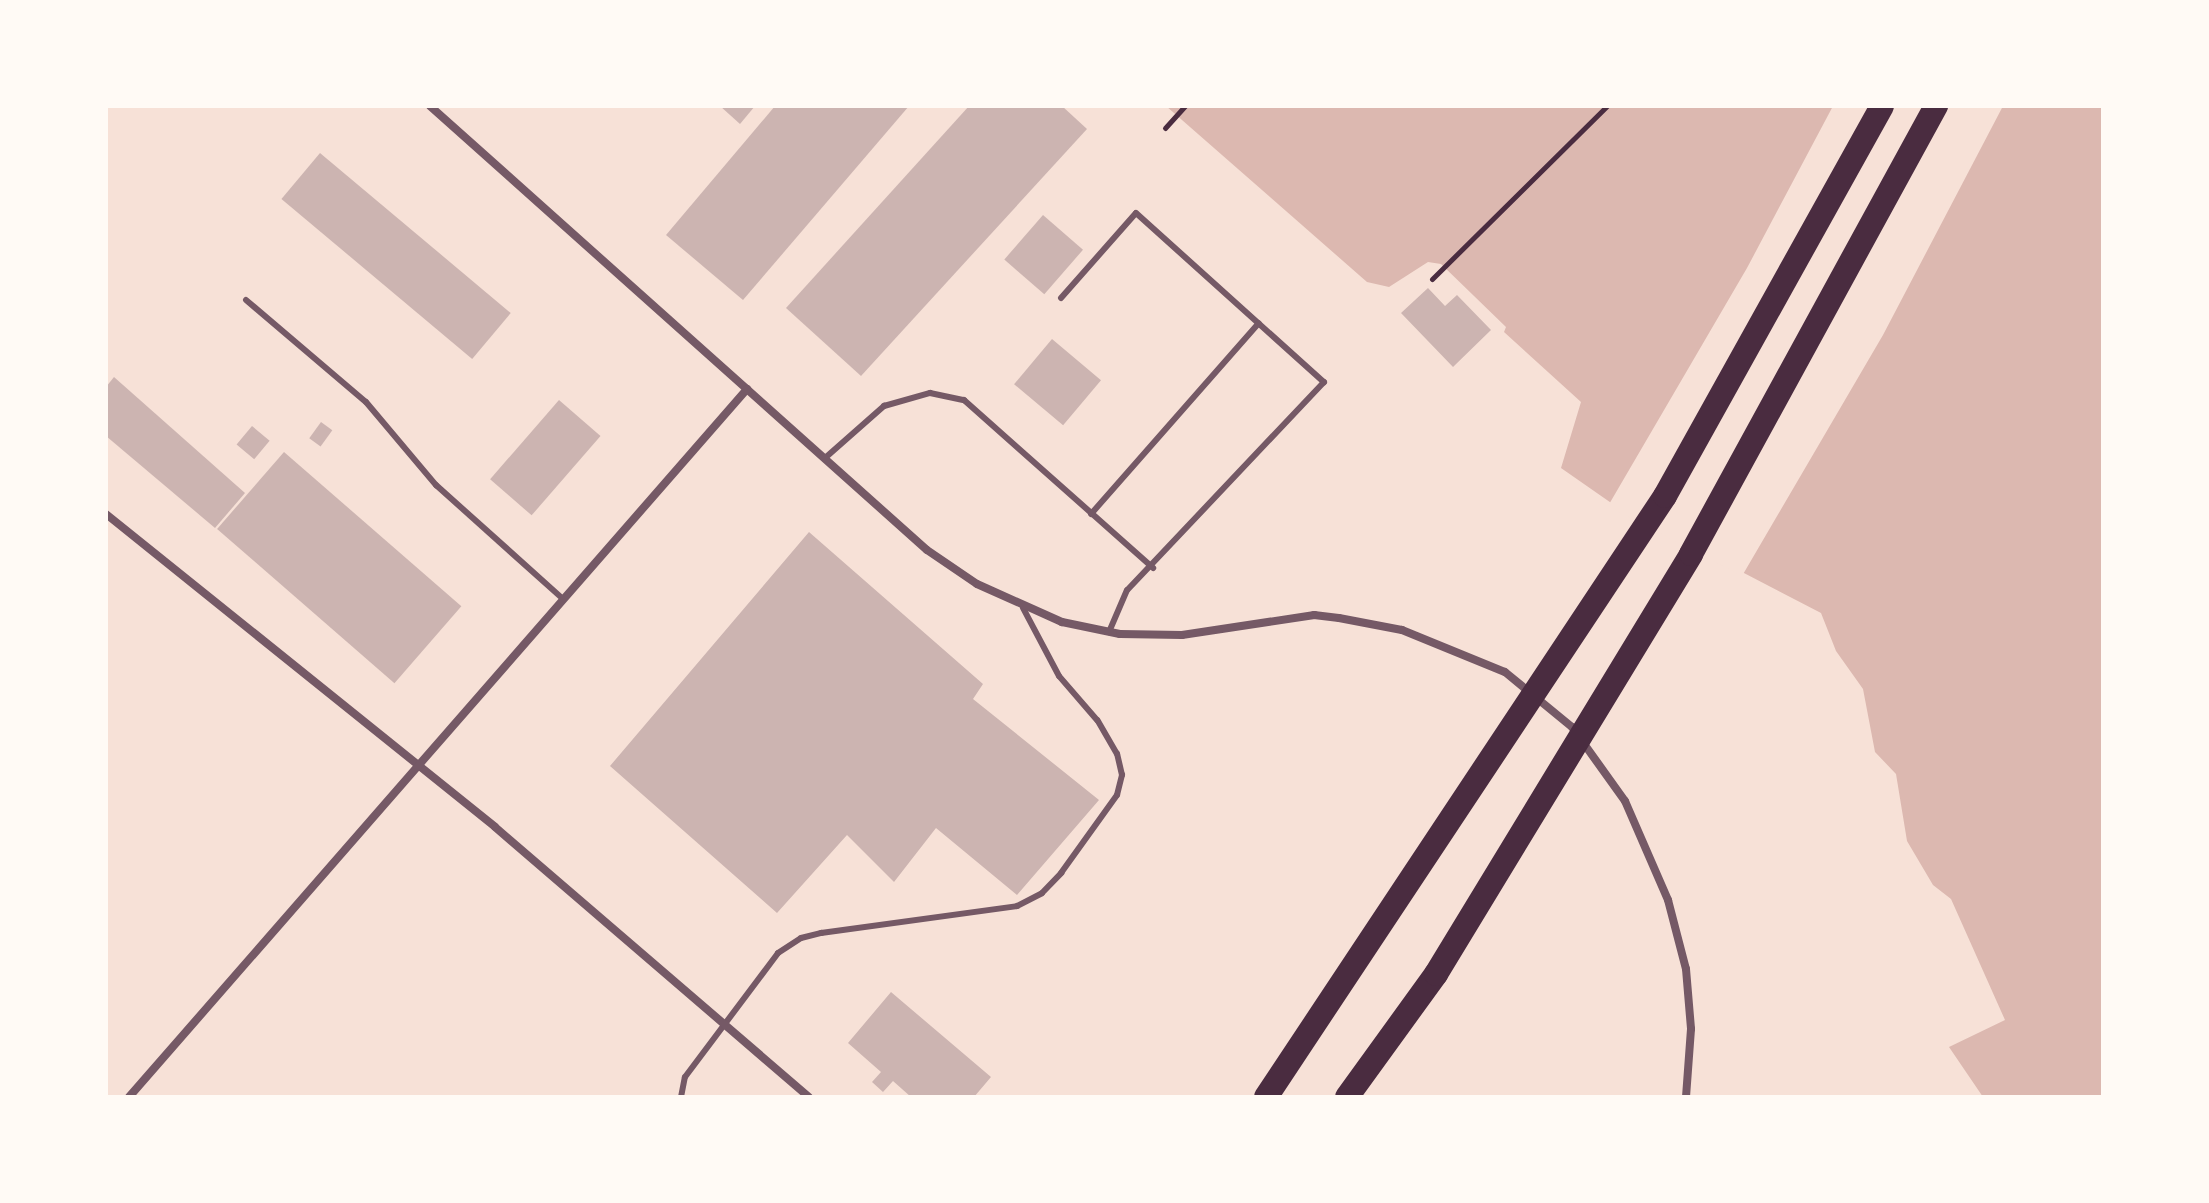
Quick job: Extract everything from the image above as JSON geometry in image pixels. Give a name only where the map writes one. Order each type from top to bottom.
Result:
[{"type":"highway","points":[[1266,1097],[1434,851],[1665,496],[1882,106]]},
{"type":"highway","points":[[1347,1097],[1436,974],[1691,554],[1936,106]]},
{"type":"street","points":[[430,106],[927,550],[1023,608],[1109,632],[1182,635],[1238,624],[1327,616],[1402,630],[1505,672],[1572,727],[1625,801],[1662,886],[1686,969],[1691,1029],[1686,1097]]},
{"type":"street","points":[[129,1097],[417,763],[747,389]]},
{"type":"street","points":[[106,514],[417,763],[809,1097]]},
{"type":"lane","points":[[1061,298],[1136,213],[1324,382],[1153,568],[1127,590],[1109,632]]},
{"type":"lane","points":[[246,300],[366,402],[436,485],[562,598]]},
{"type":"lane","points":[[1091,514],[1259,323]]},
{"type":"lane","points":[[825,458],[884,406],[930,393],[964,400],[1153,568]]},
{"type":"lane","points":[[681,1097],[685,1077],[778,953],[801,938],[1017,906],[1042,893],[1117,795],[1122,775],[1117,754],[1097,720],[1059,676],[1023,608]]},
{"type":"path","points":[[1165,128],[1185,106]]},
{"type":"path","points":[[1432,279],[1607,106]]},
{"type":"shaded area","points":[[1166,106],[2103,106],[2103,1097],[1983,1097],[1949,1047],[2005,1020],[1951,899],[1933,885],[1907,841],[1896,774],[1875,752],[1863,689],[1836,651],[1821,613],[1617,507],[1561,468],[1581,402],[1504,332],[1506,327],[1441,264],[1428,262],[1389,287],[1367,282]]},
{"type":"pier","points":[[1833,106],[2003,106],[1883,335],[1742,576],[1608,506],[1747,268]]},
{"type":"building","points":[[720,106],[755,106],[740,124]]},
{"type":"building","points":[[775,106],[909,106],[743,300],[666,235]]},
{"type":"building","points":[[969,106],[1062,106],[1087,129],[861,376],[786,308]]},
{"type":"building","points":[[320,153],[511,313],[472,359],[281,199]]},
{"type":"building","points":[[1043,215],[1083,250],[1044,294],[1004,260]]},
{"type":"building","points":[[1428,288],[1445,306],[1457,295],[1491,330],[1453,367],[1401,313]]},
{"type":"building","points":[[1052,339],[1101,380],[1063,425],[1014,384]]},
{"type":"building","points":[[114,377],[245,493],[215,528],[106,436],[106,387]]},
{"type":"building","points":[[559,400],[601,436],[532,515],[490,479]]},
{"type":"building","points":[[321,422],[332,430],[321,446],[309,438]]},
{"type":"building","points":[[252,426],[270,441],[254,459],[237,444]]},
{"type":"building","points":[[284,452],[461,606],[394,683],[217,529]]},
{"type":"building","points":[[809,532],[983,684],[973,699],[1099,800],[1017,895],[936,828],[894,882],[847,835],[777,913],[610,766]]},
{"type":"building","points":[[891,992],[991,1077],[974,1097],[911,1097],[893,1081],[883,1092],[872,1082],[881,1072],[848,1043]]}]
